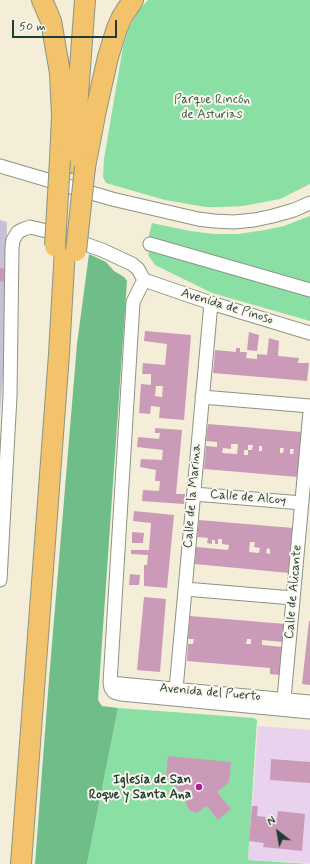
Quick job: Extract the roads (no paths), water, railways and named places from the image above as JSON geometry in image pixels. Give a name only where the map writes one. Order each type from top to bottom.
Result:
[{"type":"highway","points":[[42,0],[51,22],[60,73],[62,116],[72,163]]},
{"type":"highway","points":[[49,482],[45,450],[65,248],[85,0]]},
{"type":"highway","points":[[72,163],[94,117],[108,57],[117,28],[133,0]]},
{"type":"highway","points":[[21,864],[59,354],[65,248]]},
{"type":"street","points":[[0,166],[112,199],[198,219],[214,221],[234,222],[254,220],[280,214],[310,203]]},
{"type":"street","points":[[0,580],[10,396],[12,248],[13,240],[18,232],[30,227],[51,232],[102,250],[132,264],[138,269],[144,280],[133,302],[110,683]]},
{"type":"street","points":[[150,244],[310,290]]},
{"type":"street","name":"Avenida de Pinoso","points":[[144,280],[211,303],[310,332]]},
{"type":"street","name":"Calle de la Marina","points":[[176,689],[211,303]]},
{"type":"street","points":[[202,397],[310,406]]},
{"type":"street","name":"Calle de Alicante","points":[[284,699],[310,412]]},
{"type":"street","name":"Calle de Alcoy","points":[[194,494],[302,503]]},
{"type":"street","points":[[185,589],[293,598]]},
{"type":"street","name":"Avenida del Puerto","points":[[310,702],[110,683],[114,692],[121,694],[310,712]]},
{"type":"place","name":"Iglesia de San Roque y Santa Ana","points":[[199,787]]},
{"type":"park label","name":"Parque Rincón de Asturias","points":[[212,108]]}]
